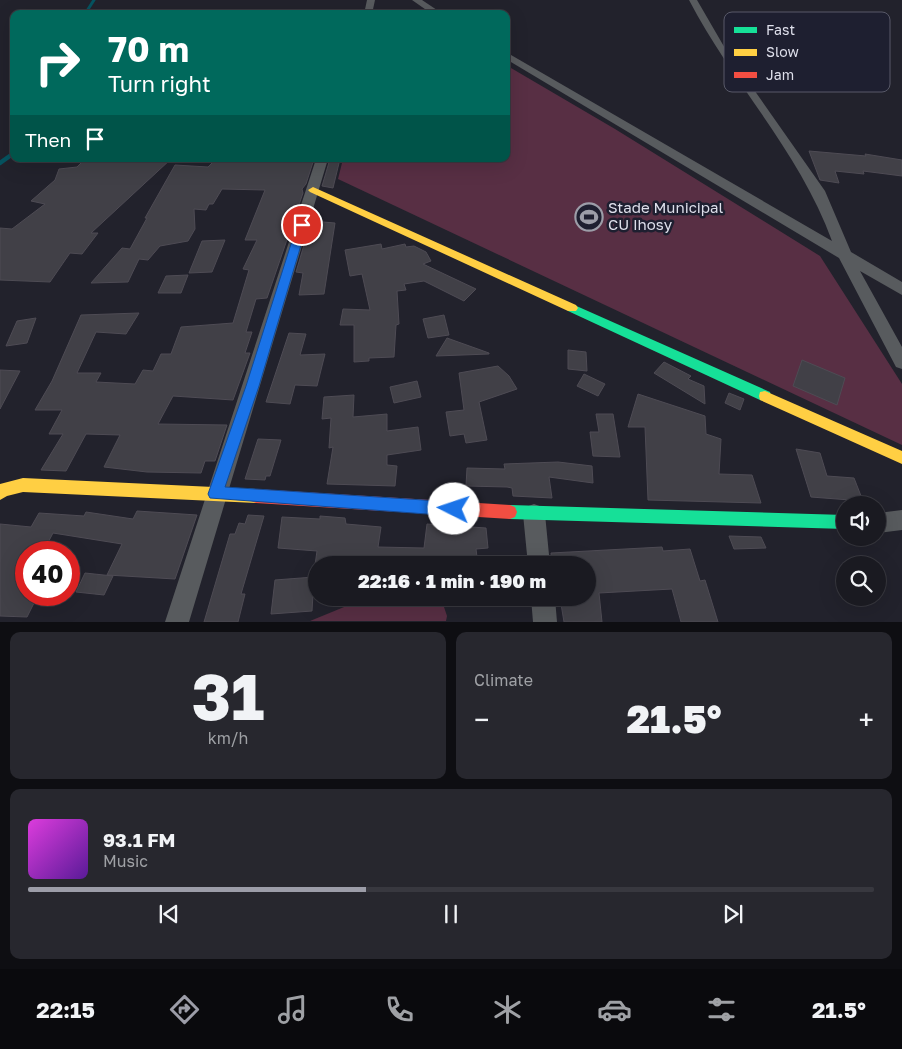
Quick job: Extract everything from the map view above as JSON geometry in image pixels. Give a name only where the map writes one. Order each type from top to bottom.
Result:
[{"type":"street","points":[[416,0],[432,10]]},
{"type":"street","points":[[693,0],[724,51]]},
{"type":"street","points":[[510,57],[902,289]]},
{"type":"street","points":[[749,92],[789,145],[820,193],[846,257],[878,321],[902,362]]},
{"type":"street","points":[[177,622],[215,494],[253,386],[321,162]]},
{"type":"street","points":[[314,190],[902,458]]},
{"type":"street","points":[[0,493],[3,490],[23,485],[215,494],[534,514],[836,522]]},
{"type":"street","points":[[534,514],[538,556]]},
{"type":"street","points":[[886,522],[902,520]]},
{"type":"street","points":[[544,606],[545,622]]},
{"type":"shaded area","name":"Stade Municipal CU Ihosy","points":[[510,67],[615,129],[820,256],[902,384],[902,445],[338,179],[342,162],[510,162]]},
{"type":"shaded area","points":[[347,606],[444,606],[447,616],[446,621],[310,621]]},
{"type":"building","points":[[809,151],[866,156],[865,154],[902,160],[902,176],[863,171],[864,174],[835,171],[839,183],[820,180]]},
{"type":"building","points":[[82,162],[168,162],[91,233],[98,233],[82,254],[70,253],[50,282],[0,280],[0,228],[12,229],[45,204],[31,201],[55,180],[59,169],[77,167]]},
{"type":"building","points":[[213,162],[313,162],[306,184],[302,189],[303,193],[267,298],[256,299],[246,332],[252,332],[245,353],[250,353],[233,400],[173,396],[158,424],[227,425],[215,461],[205,461],[201,473],[147,472],[104,467],[120,435],[86,434],[66,471],[41,470],[63,434],[49,434],[62,410],[35,410],[52,381],[81,315],[139,313],[126,334],[96,332],[77,373],[101,373],[96,382],[135,384],[143,370],[153,371],[161,354],[171,354],[181,327],[233,323],[249,270],[243,269],[257,240],[245,240],[265,190],[222,189],[213,204],[209,204],[206,210],[194,209],[195,229],[188,241],[160,246],[148,260],[139,259],[128,282],[91,283],[122,248],[130,249],[175,165],[208,167]]},
{"type":"building","points":[[329,162],[339,162],[333,188],[322,186]]},
{"type":"building","points":[[311,221],[335,223],[324,294],[299,295],[303,273],[296,272]]},
{"type":"building","points":[[225,240],[212,272],[189,273],[202,241]]},
{"type":"building","points":[[381,244],[382,249],[405,244],[406,247],[414,246],[426,252],[431,261],[423,264],[476,289],[464,301],[424,281],[404,284],[406,290],[397,291],[399,324],[396,325],[394,357],[369,358],[369,361],[354,362],[354,325],[340,325],[343,309],[370,310],[362,274],[350,276],[345,250]]},
{"type":"building","points":[[188,275],[181,293],[158,293],[166,276]]},
{"type":"building","points":[[444,315],[449,335],[428,338],[423,319]]},
{"type":"building","points":[[36,318],[27,343],[6,346],[17,321]]},
{"type":"building","points":[[289,333],[306,334],[300,355],[325,354],[317,386],[295,385],[290,404],[266,402]]},
{"type":"building","points":[[447,338],[489,353],[489,354],[436,356]]},
{"type":"building","points":[[568,350],[586,352],[587,371],[568,369]]},
{"type":"building","points":[[802,360],[845,378],[837,405],[793,386]]},
{"type":"building","points":[[664,362],[691,376],[688,379],[704,386],[705,404],[654,373]]},
{"type":"building","points":[[498,366],[509,376],[517,389],[479,402],[487,440],[466,443],[464,434],[450,436],[446,412],[464,410],[459,373]]},
{"type":"building","points":[[0,370],[20,371],[0,409]]},
{"type":"building","points":[[584,374],[605,384],[598,396],[577,386]]},
{"type":"building","points":[[417,381],[421,397],[394,403],[390,387]]},
{"type":"building","points":[[729,393],[744,399],[740,410],[725,403]]},
{"type":"building","points":[[638,394],[705,416],[706,434],[721,439],[719,474],[752,475],[761,503],[648,500],[645,427],[628,427]]},
{"type":"building","points":[[354,395],[353,417],[387,414],[387,431],[418,427],[421,450],[387,455],[387,465],[397,466],[395,486],[327,484],[333,447],[329,448],[331,418],[322,419],[324,397]]},
{"type":"building","points":[[596,414],[613,414],[620,457],[593,456],[590,432],[599,432]]},
{"type":"building","points":[[258,439],[281,440],[270,476],[266,476],[265,480],[245,479]]},
{"type":"building","points":[[796,449],[820,453],[827,476],[854,478],[861,496],[836,496],[836,499],[811,497]]},
{"type":"building","points":[[558,462],[592,466],[593,483],[549,477],[552,498],[513,496],[512,488],[507,487],[466,486],[467,468],[505,469],[504,464]]},
{"type":"building","points":[[137,511],[197,515],[175,579],[107,575],[122,544],[53,533],[49,541],[15,541],[15,606],[32,606],[27,617],[0,616],[0,524],[31,527],[39,513],[84,516],[86,512],[133,519]]},
{"type":"building","points":[[248,515],[264,516],[241,594],[245,594],[238,622],[204,622],[230,534],[235,534],[239,523],[245,524]]},
{"type":"building","points":[[320,516],[345,518],[346,524],[381,527],[378,547],[424,548],[427,524],[486,528],[488,548],[476,549],[477,556],[316,556],[317,551],[278,548],[282,517],[320,519]]},
{"type":"building","points":[[729,536],[761,537],[766,548],[734,549]]},
{"type":"building","points":[[662,547],[663,551],[690,549],[700,581],[705,580],[718,622],[681,622],[672,589],[599,593],[602,622],[564,622],[561,606],[596,606],[596,556],[551,556],[551,553]]},
{"type":"building","points":[[85,573],[113,576],[104,595],[80,592],[80,584]]},
{"type":"building","points":[[308,577],[308,606],[312,606],[312,611],[271,614],[275,580]]},
{"type":"waterway","points":[[88,10],[94,0]]},
{"type":"waterway","points":[[0,163],[10,156]]},
{"type":"traffic: fast","points":[[572,308],[765,396]]},
{"type":"traffic: fast","points":[[510,512],[836,522]]},
{"type":"traffic: slow","points":[[313,190],[572,308]]},
{"type":"traffic: slow","points":[[765,396],[902,458]]},
{"type":"traffic: slow","points":[[0,493],[3,490],[23,485],[256,496]]},
{"type":"traffic: jam","points":[[256,496],[510,512]]},
{"type":"place","name":"Stade Municipal CU Ihosy","points":[[589,217]]},
{"type":"route","points":[[302,225],[253,386],[215,494],[454,509]]}]
